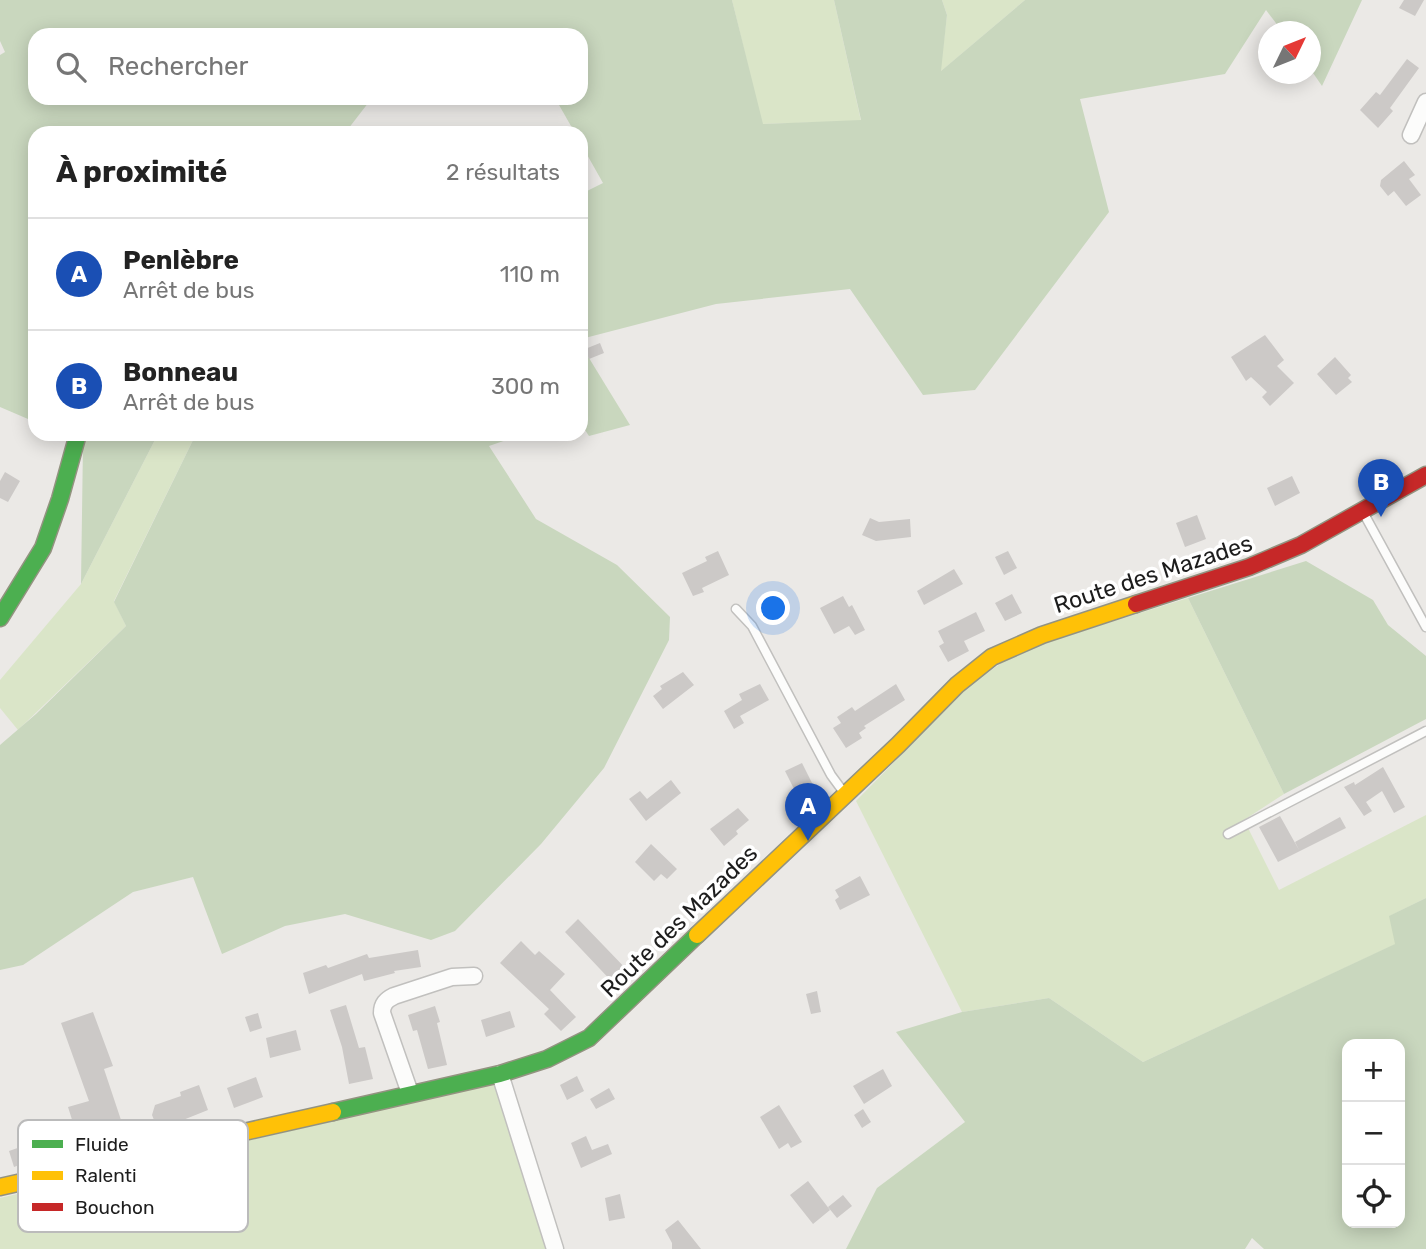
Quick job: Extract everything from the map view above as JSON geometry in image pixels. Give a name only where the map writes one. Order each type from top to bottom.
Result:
[{"type":"street","points":[[1411,135],[1426,102]]},
{"type":"street","points":[[0,618],[43,548],[76,441]]},
{"type":"street","name":"Route des Mazades","points":[[248,1130],[500,1074],[547,1059],[589,1038],[957,685],[992,657],[1042,635],[1249,567],[1301,545],[1426,475]]},
{"type":"street","points":[[410,1093],[382,1007],[386,1000],[394,996],[452,977],[474,976]]},
{"type":"street","points":[[500,1074],[555,1249]]},
{"type":"street","name":"Route des Mazades","points":[[0,1187],[18,1183]]},
{"type":"lane","points":[[1363,512],[1426,627]]},
{"type":"lane","points":[[736,609],[752,626],[831,775],[845,794]]},
{"type":"lane","points":[[1228,834],[1426,731]]},
{"type":"green space","points":[[0,0],[732,0],[763,124],[861,120],[834,0],[942,0],[947,15],[941,71],[1025,0],[1362,0],[1322,86],[1321,21],[1274,21],[1266,10],[1225,74],[1080,99],[1109,212],[975,390],[923,395],[850,289],[716,304],[588,337],[588,190],[603,183],[588,156],[588,126],[571,126],[559,105],[588,105],[588,28],[28,28],[28,105],[367,105],[350,126],[28,126],[28,419],[0,407],[0,55],[5,52],[0,41]]},
{"type":"green space","points":[[732,0],[834,0],[861,121],[762,124]]},
{"type":"green space","points":[[942,0],[1025,0],[940,72],[947,15]]},
{"type":"green space","points":[[588,356],[630,425],[588,434]]},
{"type":"green space","points":[[76,441],[154,441],[81,584],[83,444]]},
{"type":"green space","points":[[154,441],[193,441],[114,601],[126,626],[18,730],[0,708],[0,680],[81,584]]},
{"type":"green space","points":[[193,441],[504,441],[489,446],[536,519],[617,565],[670,617],[669,640],[604,768],[541,844],[455,931],[431,940],[345,914],[285,926],[222,954],[193,877],[133,892],[23,965],[0,970],[0,745],[36,714],[126,626],[114,602]]},
{"type":"green space","points":[[1306,561],[1373,600],[1388,625],[1426,656],[1426,719],[1284,794],[1188,598]]},
{"type":"green space","points":[[1188,598],[1284,794],[1244,820],[1279,890],[1426,815],[1426,898],[1390,916],[1396,944],[1143,1062],[1049,998],[962,1012],[856,801],[971,684],[1003,662],[1041,644]]},
{"type":"green space","points":[[1426,898],[1426,1249],[1264,1249],[1252,1238],[1245,1249],[846,1249],[877,1188],[965,1122],[896,1032],[962,1012],[1049,998],[1143,1062],[1395,944],[1389,916]]},
{"type":"green space","points":[[497,1083],[546,1249],[0,1249],[0,1198],[18,1194],[18,1232],[248,1232],[248,1141]]},
{"type":"building","points":[[1404,0],[1424,0],[1415,16],[1399,8]]},
{"type":"building","points":[[1407,59],[1419,68],[1390,108],[1393,111],[1378,128],[1360,110],[1376,92],[1380,95]]},
{"type":"building","points":[[1404,161],[1415,175],[1409,179],[1421,195],[1406,206],[1394,191],[1388,196],[1380,186],[1381,180]]},
{"type":"building","points":[[1265,335],[1284,360],[1277,366],[1294,383],[1270,406],[1262,397],[1267,392],[1251,377],[1246,381],[1231,357]]},
{"type":"building","points":[[600,343],[604,353],[589,359],[588,348]]},
{"type":"building","points":[[1335,357],[1351,375],[1348,378],[1352,382],[1336,395],[1317,374]]},
{"type":"building","points":[[5,472],[20,481],[8,502],[0,498],[0,481]]},
{"type":"building","points":[[1292,476],[1300,493],[1275,506],[1267,488]]},
{"type":"building","points":[[1197,515],[1206,539],[1185,547],[1176,523]]},
{"type":"building","points":[[870,518],[879,522],[910,519],[911,537],[876,541],[862,535]]},
{"type":"building","points":[[718,551],[729,575],[702,588],[704,592],[693,596],[682,573],[707,561],[705,557]]},
{"type":"building","points":[[1008,551],[1017,568],[1004,575],[995,557]]},
{"type":"building","points":[[954,569],[963,584],[924,605],[917,591]]},
{"type":"building","points":[[1012,594],[1022,613],[1005,621],[995,603]]},
{"type":"building","points":[[843,596],[849,607],[852,605],[865,630],[855,635],[849,626],[834,634],[820,608]]},
{"type":"building","points":[[976,612],[985,631],[964,641],[969,651],[948,662],[939,646],[944,643],[938,631]]},
{"type":"building","points":[[683,672],[694,685],[663,709],[653,696],[662,689],[660,686]]},
{"type":"building","points":[[760,684],[769,700],[740,716],[744,723],[734,729],[724,711],[742,700],[739,694]]},
{"type":"building","points":[[896,684],[905,700],[864,726],[866,728],[859,733],[862,738],[846,748],[833,728],[841,723],[837,717],[852,707],[855,711]]},
{"type":"building","points":[[802,763],[813,785],[800,792],[798,787],[794,789],[785,771]]},
{"type":"building","points":[[1383,767],[1405,807],[1394,813],[1382,791],[1366,802],[1372,811],[1364,816],[1344,787],[1354,782],[1355,785]]},
{"type":"building","points":[[671,780],[681,793],[646,821],[629,799],[640,791],[647,799]]},
{"type":"building","points":[[738,808],[749,820],[724,846],[710,829]]},
{"type":"building","points":[[1280,816],[1299,850],[1295,842],[1340,817],[1346,828],[1278,862],[1259,827]]},
{"type":"building","points":[[651,844],[677,869],[667,879],[661,874],[654,881],[635,862]]},
{"type":"building","points":[[860,876],[870,895],[840,910],[835,900],[839,897],[835,890]]},
{"type":"building","points":[[578,919],[631,974],[617,987],[565,932]]},
{"type":"building","points":[[521,941],[535,955],[539,951],[565,974],[550,990],[576,1017],[561,1031],[544,1014],[549,1009],[500,963]]},
{"type":"building","points":[[418,950],[421,967],[394,971],[395,973],[364,981],[362,974],[309,994],[303,973],[326,965],[328,968],[367,954],[369,958]]},
{"type":"building","points":[[817,991],[821,1012],[811,1014],[806,994]]},
{"type":"building","points":[[346,1005],[359,1048],[365,1047],[373,1079],[349,1084],[342,1047],[330,1010]]},
{"type":"building","points":[[435,1006],[447,1065],[428,1069],[417,1030],[413,1031],[408,1015]]},
{"type":"building","points":[[510,1011],[515,1027],[486,1037],[481,1020]]},
{"type":"building","points":[[93,1012],[113,1066],[104,1069],[121,1120],[72,1120],[68,1107],[89,1101],[61,1023]]},
{"type":"building","points":[[258,1013],[262,1028],[250,1032],[245,1017]]},
{"type":"building","points":[[296,1030],[301,1050],[270,1058],[266,1038]]},
{"type":"building","points":[[883,1069],[892,1086],[864,1104],[853,1086]]},
{"type":"building","points":[[577,1076],[584,1091],[567,1100],[560,1085]]},
{"type":"building","points":[[256,1077],[263,1097],[234,1108],[227,1088]]},
{"type":"building","points":[[199,1085],[208,1110],[183,1120],[154,1120],[152,1115],[155,1105],[181,1096],[180,1092]]},
{"type":"building","points":[[609,1088],[615,1099],[596,1109],[590,1099]]},
{"type":"building","points":[[779,1105],[802,1142],[791,1148],[788,1143],[779,1149],[760,1117]]},
{"type":"building","points":[[863,1109],[871,1122],[862,1128],[854,1115]]},
{"type":"building","points":[[586,1136],[592,1150],[608,1144],[612,1154],[581,1168],[571,1143]]},
{"type":"building","points":[[18,1148],[18,1165],[14,1167],[9,1151]]},
{"type":"building","points":[[808,1181],[830,1210],[813,1224],[790,1195]]},
{"type":"building","points":[[620,1194],[625,1218],[609,1221],[605,1198]]},
{"type":"building","points":[[843,1195],[852,1206],[837,1218],[828,1207]]},
{"type":"building","points":[[678,1220],[701,1249],[672,1249],[665,1230]]},
{"type":"traffic: fast","points":[[0,618],[43,548],[76,441]]},
{"type":"traffic: fast","points":[[333,1112],[500,1074],[547,1059],[589,1038],[697,935]]},
{"type":"traffic: slow","points":[[697,935],[898,745],[957,685],[992,657],[1042,635],[1136,604]]},
{"type":"traffic: slow","points":[[248,1131],[333,1112]]},
{"type":"traffic: slow","points":[[0,1187],[18,1183]]},
{"type":"traffic: jam","points":[[1136,604],[1249,567],[1301,545],[1426,475]]},
{"type":"place","name":"Bonneau","points":[[1381,517]]},
{"type":"place","name":"Penlèbre","points":[[808,841]]}]
